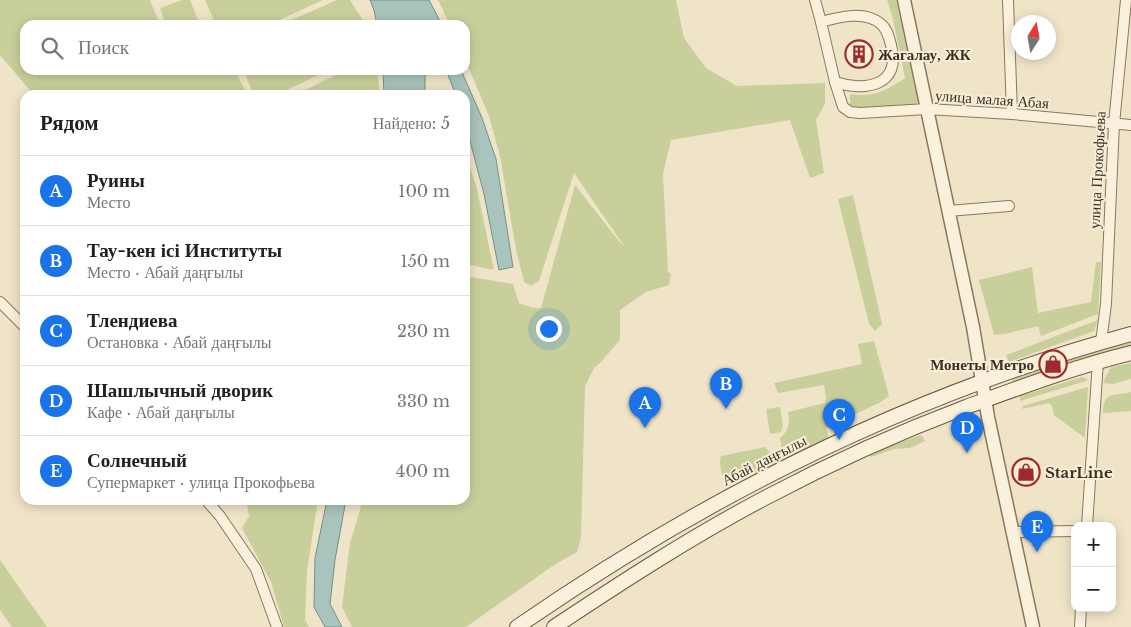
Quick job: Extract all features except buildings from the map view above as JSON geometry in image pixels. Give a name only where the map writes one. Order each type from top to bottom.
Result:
[{"type":"main road","name":"Абай даңғылы","points":[[517,627],[655,538],[740,489],[839,440],[982,381],[1131,334]]},
{"type":"main road","points":[[554,627],[667,554],[762,499],[832,464],[925,422],[1029,384],[1098,361],[1131,353]]},
{"type":"street","points":[[815,0],[835,82],[846,86],[863,87],[877,84],[886,79],[891,70],[893,52],[887,30],[881,23],[869,18],[853,16],[821,22]]},
{"type":"street","points":[[904,0],[980,366],[985,400],[1012,532],[1034,627]]},
{"type":"street","points":[[1008,0],[1012,114]]},
{"type":"street","name":"улица Прокофьева","points":[[1101,342],[1106,304],[1114,124],[1126,0]]},
{"type":"street","name":"улица малая Абая","points":[[835,82],[843,107],[850,112],[927,109],[1012,114],[1131,125]]},
{"type":"street","points":[[948,211],[1009,206]]},
{"type":"street","points":[[0,302],[20,322]]},
{"type":"street","points":[[1087,522],[1098,361]]},
{"type":"street","points":[[210,505],[256,569],[277,627]]},
{"type":"street","points":[[1012,532],[1071,531]]},
{"type":"street","points":[[1080,627],[1081,612]]},
{"type":"green space","points":[[0,0],[150,0],[158,20],[20,20],[20,75],[237,75],[245,90],[30,90],[0,55]]},
{"type":"green space","points":[[182,0],[190,0],[198,20],[164,20],[160,8]]},
{"type":"green space","points":[[205,0],[323,0],[279,20],[214,20]]},
{"type":"green space","points":[[337,0],[350,0],[363,20],[291,20]]},
{"type":"green space","points":[[438,0],[676,0],[684,38],[706,68],[737,86],[825,83],[825,104],[816,120],[824,173],[810,178],[790,120],[671,140],[663,174],[668,272],[671,274],[669,285],[646,292],[620,310],[620,340],[594,368],[585,387],[581,538],[577,552],[554,565],[466,627],[352,627],[342,607],[350,543],[361,505],[470,505],[470,277],[513,284],[519,303],[533,308],[541,308],[575,185],[624,246],[574,173],[539,281],[531,286],[524,282],[516,250],[500,156],[489,116],[470,71],[470,20],[448,20]]},
{"type":"green space","points":[[887,0],[896,0],[918,102],[912,108],[855,107],[850,105],[850,94],[873,94],[905,78]]},
{"type":"green space","points":[[245,75],[318,75],[287,90],[252,90]]},
{"type":"green space","points":[[336,75],[378,75],[379,90],[305,90]]},
{"type":"green space","points":[[470,167],[477,189],[494,270],[470,265]]},
{"type":"green space","points":[[853,195],[882,324],[875,331],[869,324],[838,199]]},
{"type":"green space","points":[[1096,262],[1101,262],[1098,314],[1041,336],[1038,326],[994,335],[979,280],[1032,267],[1038,313],[1091,302]]},
{"type":"green space","points":[[1098,320],[1094,331],[1009,362],[1006,355]]},
{"type":"green space","points":[[1131,340],[1131,346],[1013,382],[1011,378]]},
{"type":"green space","points":[[874,341],[889,396],[879,403],[825,428],[828,432],[828,441],[727,486],[721,468],[721,456],[765,447],[772,454],[782,449],[780,438],[788,426],[788,412],[825,403],[824,385],[778,393],[774,383],[862,364],[858,344]]},
{"type":"green space","points":[[1131,363],[1131,379],[1113,384],[1104,383],[1111,367]]},
{"type":"green space","points":[[1082,377],[1089,380],[1020,401],[1020,396]]},
{"type":"green space","points":[[1088,387],[1085,438],[1054,415],[1052,406],[1049,403],[1022,409],[1023,406]]},
{"type":"green space","points":[[1131,392],[1131,411],[1103,413],[1107,398]]},
{"type":"green space","points":[[780,407],[783,426],[781,432],[770,434],[766,409]]},
{"type":"green space","points":[[921,435],[925,441],[910,448],[894,449],[871,457],[867,454]]},
{"type":"green space","points":[[247,505],[317,505],[307,571],[305,620],[309,627],[284,627],[271,582],[242,528],[249,516]]},
{"type":"green space","points":[[0,560],[47,627],[12,627],[0,610]]},
{"type":"water","points":[[370,0],[429,0],[439,20],[376,20]]},
{"type":"water","points":[[383,75],[425,75],[425,90],[384,90]]},
{"type":"water","points":[[448,75],[463,75],[470,90],[454,90]]},
{"type":"water","points":[[470,91],[496,159],[513,267],[499,270],[484,194],[470,141]]},
{"type":"water","points":[[326,505],[345,505],[335,560],[330,604],[342,627],[325,627],[314,607],[315,558]]},
{"type":"place","name":"Жагалау, ЖК","points":[[859,54]]},
{"type":"place","name":"Монеты Метро","points":[[1053,364]]},
{"type":"place","name":"Тау-кен ісі Институты","points":[[726,409]]},
{"type":"place","name":"Руины","points":[[645,428]]},
{"type":"place","name":"Тлендиева","points":[[839,440]]},
{"type":"place","name":"Шашлычный дворик","points":[[967,453]]},
{"type":"place","name":"StarLine","points":[[1026,472]]},
{"type":"place","name":"Солнечный","points":[[1037,552]]}]
